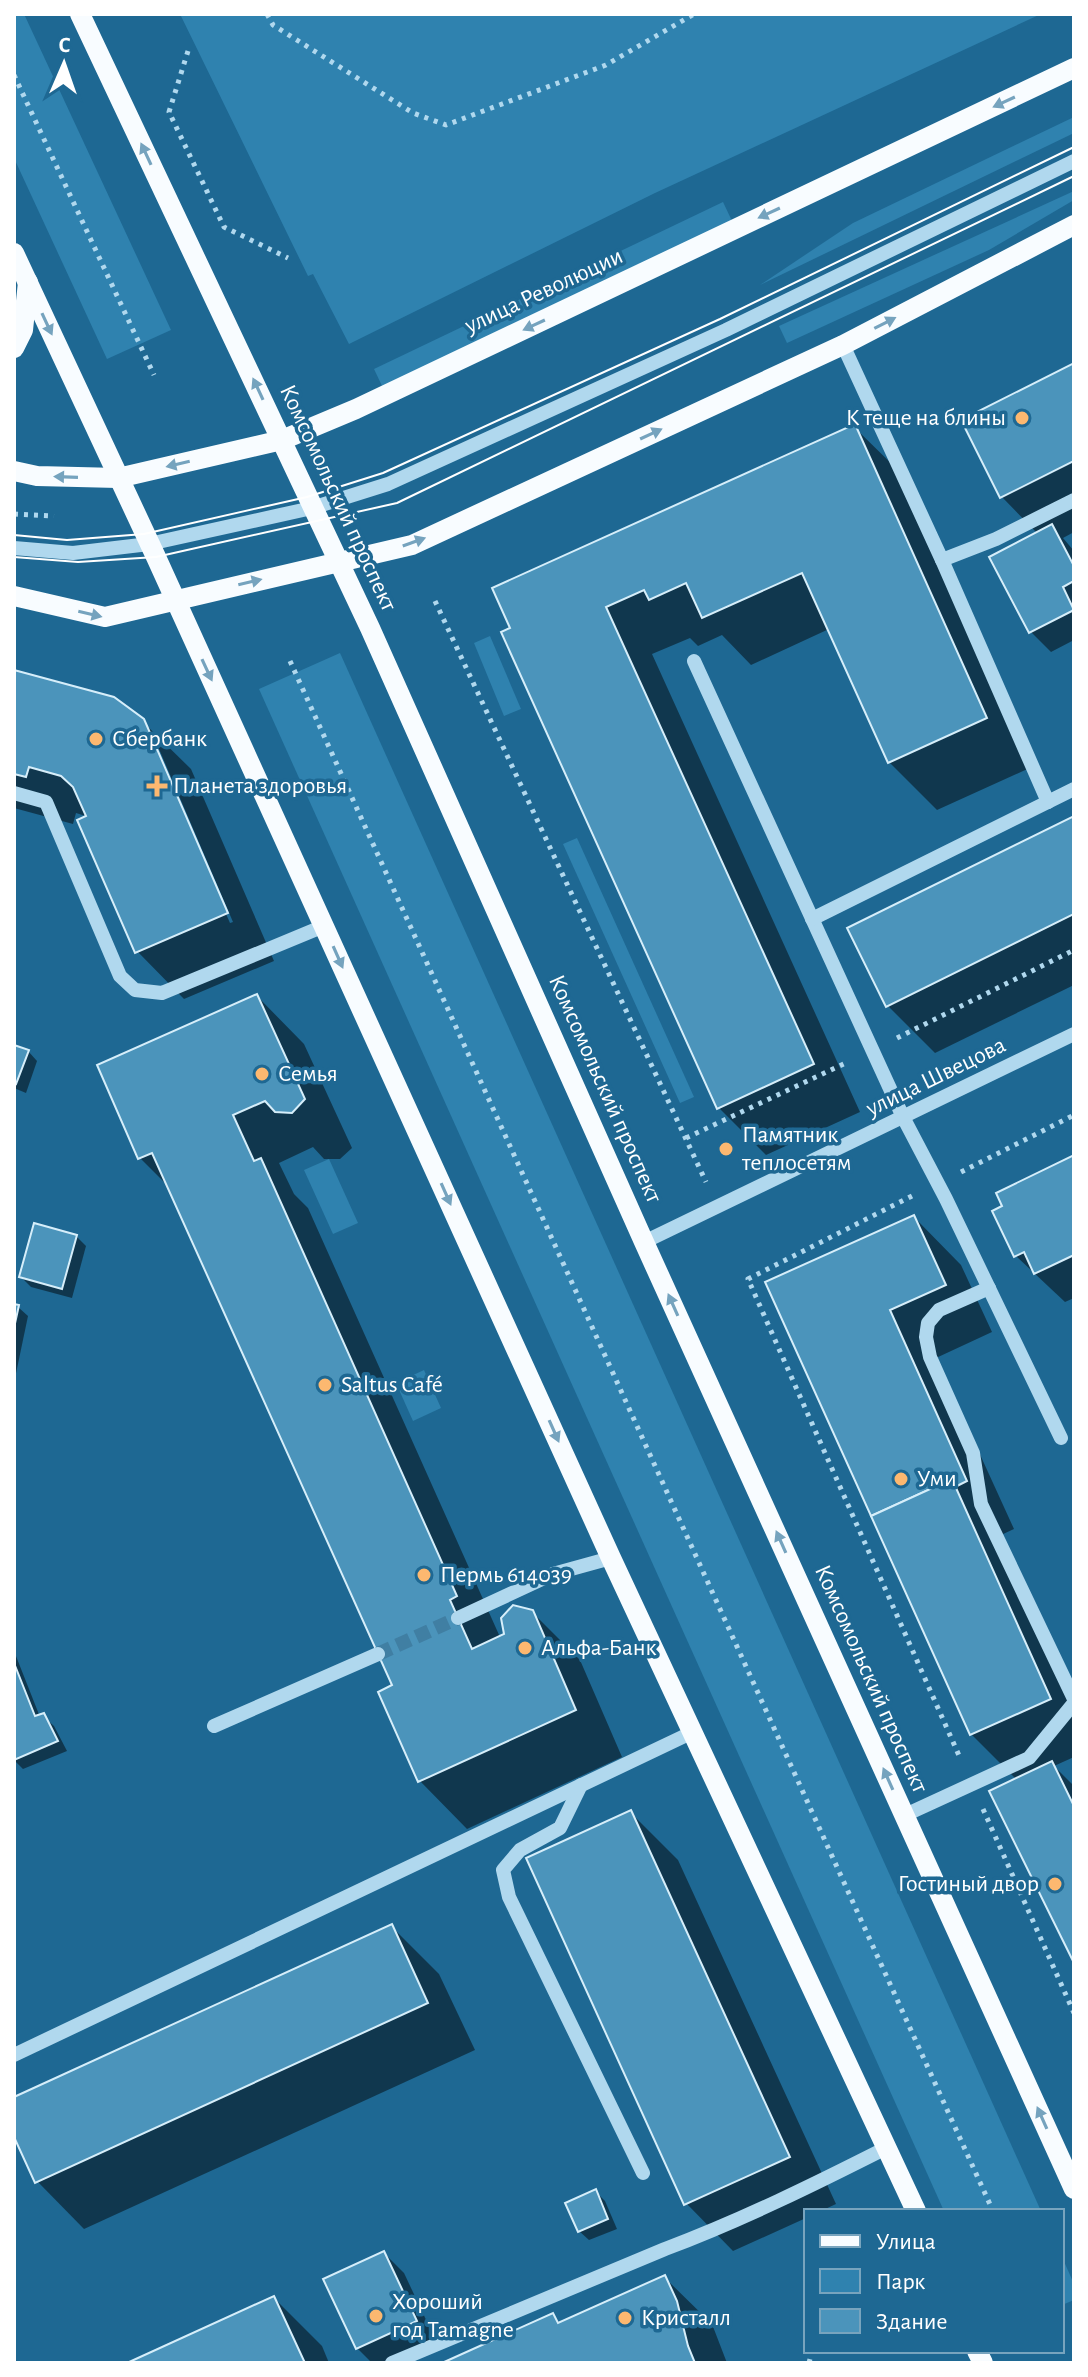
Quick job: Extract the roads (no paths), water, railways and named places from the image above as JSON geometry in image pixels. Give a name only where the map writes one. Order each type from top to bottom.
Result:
[{"type":"main road","name":"Комсомольский проспект","points":[[80,14],[339,561],[1074,2189]]},
{"type":"main road","name":"улица Революции","points":[[14,471],[37,476],[118,478],[282,440],[356,409],[1074,68]]},
{"type":"main road","points":[[14,596],[105,617],[412,545],[843,345],[1074,225]]},
{"type":"main road","points":[[14,253],[611,1558],[915,2209]]},
{"type":"main road","points":[[14,348],[23,330],[28,282]]},
{"type":"street","points":[[14,548],[73,553],[149,544],[312,508],[388,484],[726,330],[1074,161]]},
{"type":"street","points":[[843,345],[1048,802]]},
{"type":"street","points":[[942,560],[996,539],[1074,500]]},
{"type":"street","points":[[694,661],[903,1117],[1061,1438]]},
{"type":"street","points":[[812,919],[1074,789]]},
{"type":"street","points":[[14,793],[46,802],[120,976],[135,990],[162,993],[324,926]]},
{"type":"street","name":"улица Швецова","points":[[644,1242],[1074,1034]]},
{"type":"street","points":[[905,1815],[1029,1758],[1074,1701],[981,1504],[973,1453],[930,1357],[926,1337],[928,1323],[939,1310],[989,1288]]},
{"type":"street","points":[[458,1618],[553,1574],[611,1558]]},
{"type":"street","points":[[214,1726],[378,1654]]},
{"type":"street","points":[[14,2055],[693,1732]]},
{"type":"street","points":[[581,1785],[560,1828],[520,1850],[503,1870],[509,1897],[643,2173]]},
{"type":"street","points":[[392,2363],[709,2233],[888,2147]]},
{"type":"tunnel","points":[[378,1654],[458,1618]]},
{"type":"tram line","points":[[14,535],[67,540],[144,534],[307,497],[383,473],[720,319],[1074,147]]},
{"type":"tram line","points":[[14,557],[78,562],[156,557],[397,503],[1074,176]]},
{"type":"place","name":"К теще на блины","points":[[1022,418]]},
{"type":"place","name":"Сбербанк","points":[[96,739]]},
{"type":"place","name":"Планета здоровья","points":[[157,786]]},
{"type":"place","name":"Семья","points":[[262,1074]]},
{"type":"place","name":"Памятник теплосетям","points":[[726,1149]]},
{"type":"place","name":"Saltus Café","points":[[325,1385]]},
{"type":"place","name":"Уми","points":[[901,1479]]},
{"type":"place","name":"Пермь 614039","points":[[424,1575]]},
{"type":"place","name":"Альфа-Банк","points":[[525,1648]]},
{"type":"place","name":"Гостиный двор","points":[[1055,1884]]},
{"type":"place","name":"Хороший год Tamagne","points":[[376,2316]]},
{"type":"place","name":"Кристалл","points":[[625,2318]]}]
